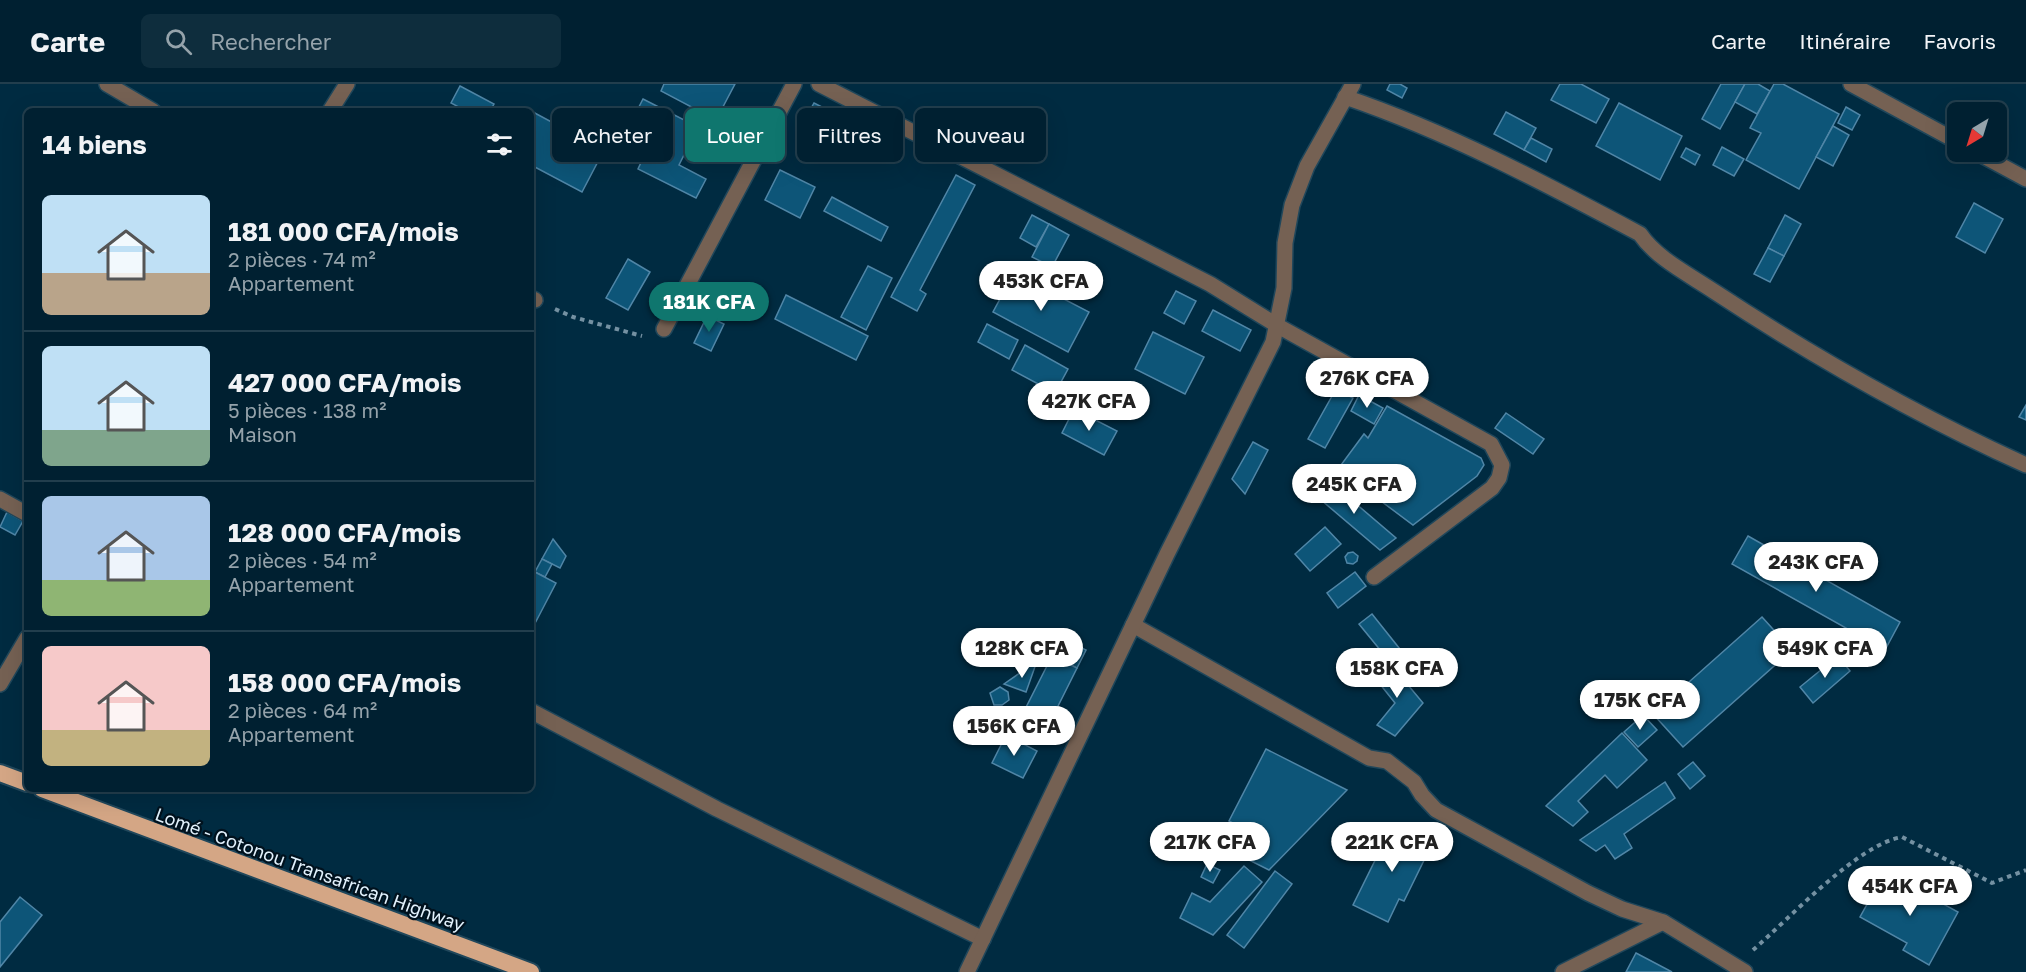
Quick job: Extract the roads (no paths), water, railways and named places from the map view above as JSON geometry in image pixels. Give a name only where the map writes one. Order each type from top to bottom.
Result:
[{"type":"highway","points":[[0,773],[24,782]]},
{"type":"highway","name":"Lomé - Cotonou Transafrican Highway","points":[[50,792],[531,972]]},
{"type":"street","points":[[107,84],[148,108]]},
{"type":"street","points":[[332,108],[347,84]]},
{"type":"street","points":[[664,329],[794,84]]},
{"type":"street","points":[[819,84],[1210,284],[1278,326],[1491,444],[1502,465],[1499,478],[1483,496],[1374,577]]},
{"type":"street","points":[[1851,84],[1947,136]]},
{"type":"street","points":[[967,972],[1132,625],[1273,342],[1284,288],[1285,243],[1292,206],[1307,166],[1349,90],[1527,174],[1640,234],[1648,246],[1684,271],[1816,355],[1940,423],[2026,465]]},
{"type":"street","points":[[1995,162],[2026,179]]},
{"type":"street","points":[[0,499],[24,512]]},
{"type":"street","points":[[1132,625],[1361,754],[1387,761],[1414,782],[1436,810],[1588,894],[1622,909],[1663,922],[1740,969]]},
{"type":"street","points":[[0,684],[24,643]]},
{"type":"street","points":[[534,713],[717,809],[983,939]]},
{"type":"street","points":[[1563,972],[1663,922]]}]
